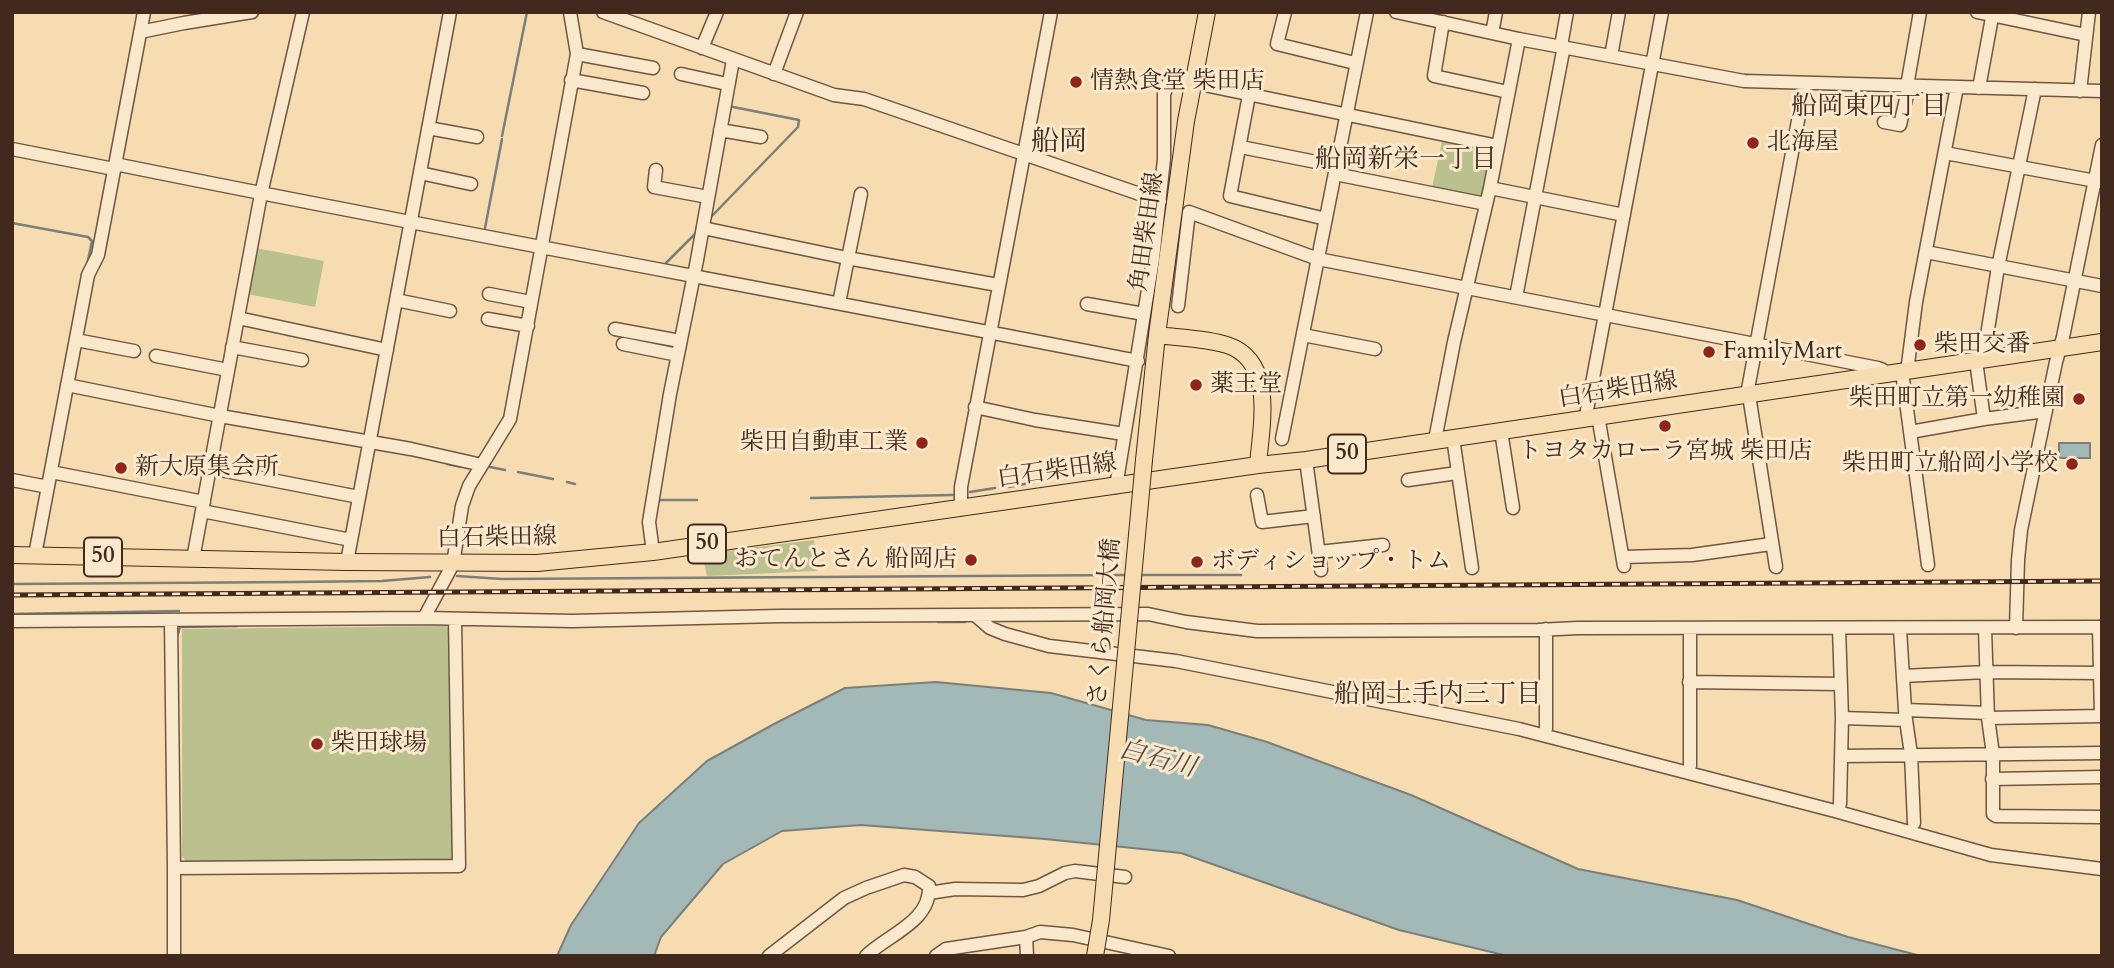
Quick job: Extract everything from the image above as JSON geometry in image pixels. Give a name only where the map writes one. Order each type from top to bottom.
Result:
[{"type":"main road","name":"角田柴田線","points":[[1144,460],[1157,335],[1181,157],[1207,12]]},
{"type":"main road","points":[[1157,335],[1224,344],[1250,359],[1260,383],[1262,410],[1258,466]]},
{"type":"main road","name":"白石柴田線","points":[[12,555],[453,564],[537,563],[653,552],[1306,460],[2102,342]]},
{"type":"main road","name":"さくら船岡大橋","points":[[1095,956],[1101,920],[1144,460]]},
{"type":"street","points":[[35,555],[88,275],[98,255],[144,12]]},
{"type":"street","points":[[140,32],[252,12]]},
{"type":"street","points":[[193,559],[261,194],[303,12]]},
{"type":"street","points":[[347,562],[450,12]]},
{"type":"street","points":[[424,618],[453,564],[468,486],[510,419],[577,54],[570,12]]},
{"type":"street","points":[[603,12],[834,95],[864,99],[1160,201]]},
{"type":"street","points":[[702,48],[718,12]]},
{"type":"street","points":[[774,74],[797,12]]},
{"type":"street","points":[[961,509],[961,487],[975,407],[1051,12]]},
{"type":"street","points":[[1285,12],[1277,44],[1355,63]]},
{"type":"street","points":[[1282,439],[1367,12]]},
{"type":"street","points":[[1396,12],[1519,39],[1744,80],[2102,91]]},
{"type":"street","points":[[1492,33],[1496,12]]},
{"type":"street","points":[[1516,297],[1536,198],[1567,12]]},
{"type":"street","points":[[1611,55],[1619,12]]},
{"type":"street","points":[[1662,12],[1587,410],[1593,417],[1623,562],[1772,544]]},
{"type":"street","points":[[1884,122],[1900,125],[1920,12]]},
{"type":"street","points":[[1978,12],[1993,13],[2087,35]]},
{"type":"street","points":[[2080,90],[2089,12]]},
{"type":"street","points":[[1979,88],[1993,13]]},
{"type":"street","points":[[1443,22],[1434,76],[1508,92]]},
{"type":"street","points":[[1435,440],[1454,343],[1490,188],[1519,39]]},
{"type":"street","points":[[577,54],[653,68]]},
{"type":"street","points":[[653,552],[649,522],[733,60]]},
{"type":"street","points":[[681,74],[727,84]]},
{"type":"street","points":[[571,80],[643,93]]},
{"type":"street","points":[[1116,487],[1138,361],[1160,201],[1164,159],[1165,88],[1168,84],[1177,80],[1193,83],[1498,146]]},
{"type":"street","points":[[1776,567],[1748,394],[1805,83]]},
{"type":"street","points":[[1928,565],[1910,432],[1905,372],[1957,87]]},
{"type":"street","points":[[1983,419],[1979,360],[2035,89]]},
{"type":"street","points":[[1249,95],[1230,196],[1325,219]]},
{"type":"street","points":[[428,128],[477,137]]},
{"type":"street","points":[[720,130],[761,137]]},
{"type":"street","points":[[2016,628],[2019,547],[2074,281],[2098,182],[2102,145]]},
{"type":"street","points":[[1241,147],[1486,204]]},
{"type":"street","points":[[12,149],[1138,361]]},
{"type":"street","points":[[1945,153],[2098,182]]},
{"type":"street","points":[[656,170],[654,187],[708,197]]},
{"type":"street","points":[[420,173],[471,184]]},
{"type":"street","points":[[1490,188],[1624,215]]},
{"type":"street","points":[[839,303],[861,194]]},
{"type":"street","points":[[1178,306],[1189,212],[1318,259],[1878,368],[1883,370],[1885,375]]},
{"type":"street","points":[[703,228],[847,258],[998,285]]},
{"type":"street","points":[[1926,252],[2102,286]]},
{"type":"street","points":[[489,293],[531,302]]},
{"type":"street","points":[[396,300],[450,311]]},
{"type":"street","points":[[1087,304],[1144,314]]},
{"type":"street","points":[[238,318],[387,350]]},
{"type":"street","points":[[488,319],[528,326]]},
{"type":"street","points":[[615,329],[680,341]]},
{"type":"street","points":[[1303,335],[1375,349]]},
{"type":"street","points":[[76,340],[134,351]]},
{"type":"street","points":[[623,344],[678,355]]},
{"type":"street","points":[[232,347],[302,360]]},
{"type":"street","points":[[156,356],[228,370]]},
{"type":"street","points":[[67,386],[482,464]]},
{"type":"street","points":[[975,407],[1124,434]]},
{"type":"street","points":[[1910,432],[2046,411]]},
{"type":"street","points":[[1501,431],[1513,508]]},
{"type":"street","points":[[1453,438],[1472,568]]},
{"type":"street","points":[[1306,460],[1321,570]]},
{"type":"street","points":[[210,468],[359,498]]},
{"type":"street","points":[[51,472],[351,540]]},
{"type":"street","points":[[1408,480],[1457,473]]},
{"type":"street","points":[[12,480],[48,487]]},
{"type":"street","points":[[1258,495],[1262,522],[1314,516]]},
{"type":"street","points":[[1319,552],[1383,545]]},
{"type":"street","points":[[12,621],[424,618],[572,621],[779,616],[1148,614],[1257,631],[2100,627],[2101,716],[1906,715],[1842,718]]},
{"type":"street","points":[[976,616],[990,628],[1049,646],[1176,662],[1519,729],[1835,811],[1991,855],[2102,870]]},
{"type":"street","points":[[174,869],[459,866],[455,618]]},
{"type":"street","points":[[171,621],[174,956]]},
{"type":"street","points":[[1839,628],[1842,718],[1840,804]]},
{"type":"street","points":[[1546,629],[1546,729]]},
{"type":"street","points":[[1690,629],[1690,766]]},
{"type":"street","points":[[1900,629],[1914,824]]},
{"type":"street","points":[[1985,629],[1988,715],[1993,754],[1993,814],[2102,817]]},
{"type":"street","points":[[1903,676],[1986,672],[2101,673]]},
{"type":"street","points":[[1689,682],[1841,684]]},
{"type":"street","points":[[1841,756],[2102,753]]},
{"type":"street","points":[[1992,779],[2102,777]]},
{"type":"street","points":[[929,893],[956,890],[1023,890],[1075,871],[1125,877]]},
{"type":"street","points":[[769,956],[834,905],[866,888],[904,875],[924,881],[929,886],[929,893],[912,922],[866,956]]},
{"type":"street","points":[[936,956],[946,949],[1026,937],[1040,932],[1073,934],[1169,956]]},
{"type":"street","points":[[1026,937],[1027,956]]},
{"type":"green space","points":[[1442,141],[1489,151],[1492,154],[1484,195],[1478,197],[1432,188]]},
{"type":"green space","points":[[256,248],[324,261],[315,307],[247,294]]},
{"type":"green space","points":[[814,540],[817,571],[707,576],[702,554]]},
{"type":"green space","name":"柴田球場","points":[[446,626],[451,632],[455,863],[188,864],[182,856],[182,629]]},
{"type":"water","points":[[2059,443],[2090,443],[2090,458],[2059,458]]},
{"type":"water","name":"白石川","points":[[936,682],[1051,693],[1146,720],[1208,725],[1267,742],[1411,795],[1578,869],[1737,900],[1848,937],[1921,956],[1508,956],[1399,930],[1181,853],[861,825],[782,831],[723,864],[661,937],[654,956],[557,956],[571,925],[639,823],[707,761],[845,688]]},
{"type":"waterway","points":[[502,136],[527,12]]},
{"type":"waterway","points":[[710,218],[798,127],[799,120],[728,106]]},
{"type":"waterway","points":[[485,228],[502,139]]},
{"type":"waterway","points":[[12,223],[88,237],[92,241],[87,265]]},
{"type":"waterway","points":[[662,267],[697,232]]},
{"type":"waterway","points":[[447,464],[462,467]]},
{"type":"waterway","points":[[490,467],[505,470]]},
{"type":"waterway","points":[[518,472],[553,479]]},
{"type":"waterway","points":[[567,482],[575,484]]},
{"type":"waterway","points":[[1009,487],[1035,482]]},
{"type":"waterway","points":[[970,492],[995,488]]},
{"type":"waterway","points":[[811,498],[953,495]]},
{"type":"waterway","points":[[658,500],[697,500]]},
{"type":"waterway","points":[[457,576],[502,579],[1126,575]]},
{"type":"waterway","points":[[1140,575],[1241,575]]},
{"type":"waterway","points":[[12,584],[382,581],[430,577]]},
{"type":"waterway","points":[[12,614],[179,611]]},
{"type":"waterway","points":[[913,621],[930,621]]},
{"type":"waterway","points":[[938,622],[965,622]]},
{"type":"waterway","points":[[177,637],[180,627],[237,626]]},
{"type":"railway","points":[[12,595],[2102,581]]},
{"type":"place","name":"情熱食堂 柴田店","points":[[1076,82]]},
{"type":"place","name":"北海屋","points":[[1753,143]]},
{"type":"place","name":"柴田交番","points":[[1920,345]]},
{"type":"place","name":"FamilyMart","points":[[1709,352]]},
{"type":"place","name":"薬王堂","points":[[1196,385]]},
{"type":"place","name":"柴田町立第一幼稚園","points":[[2079,399]]},
{"type":"place","name":"トヨタカローラ宮城 柴田店","points":[[1665,426]]},
{"type":"place","name":"柴田自動車工業","points":[[922,443]]},
{"type":"place","name":"柴田町立船岡小学校","points":[[2072,464]]},
{"type":"place","name":"新大原集会所","points":[[121,468]]},
{"type":"place","name":"おてんとさん 船岡店","points":[[971,560]]},
{"type":"place","name":"ボディショップ・トム","points":[[1197,562]]},
{"type":"place","name":"柴田球場","points":[[317,744]]},
{"type":"district","name":"船岡東四丁目","points":[[1869,108]]},
{"type":"district","name":"船岡","points":[[1059,144]]},
{"type":"district","name":"船岡新栄一丁目","points":[[1406,161]]},
{"type":"district","name":"船岡土手内三丁目","points":[[1438,696]]}]
